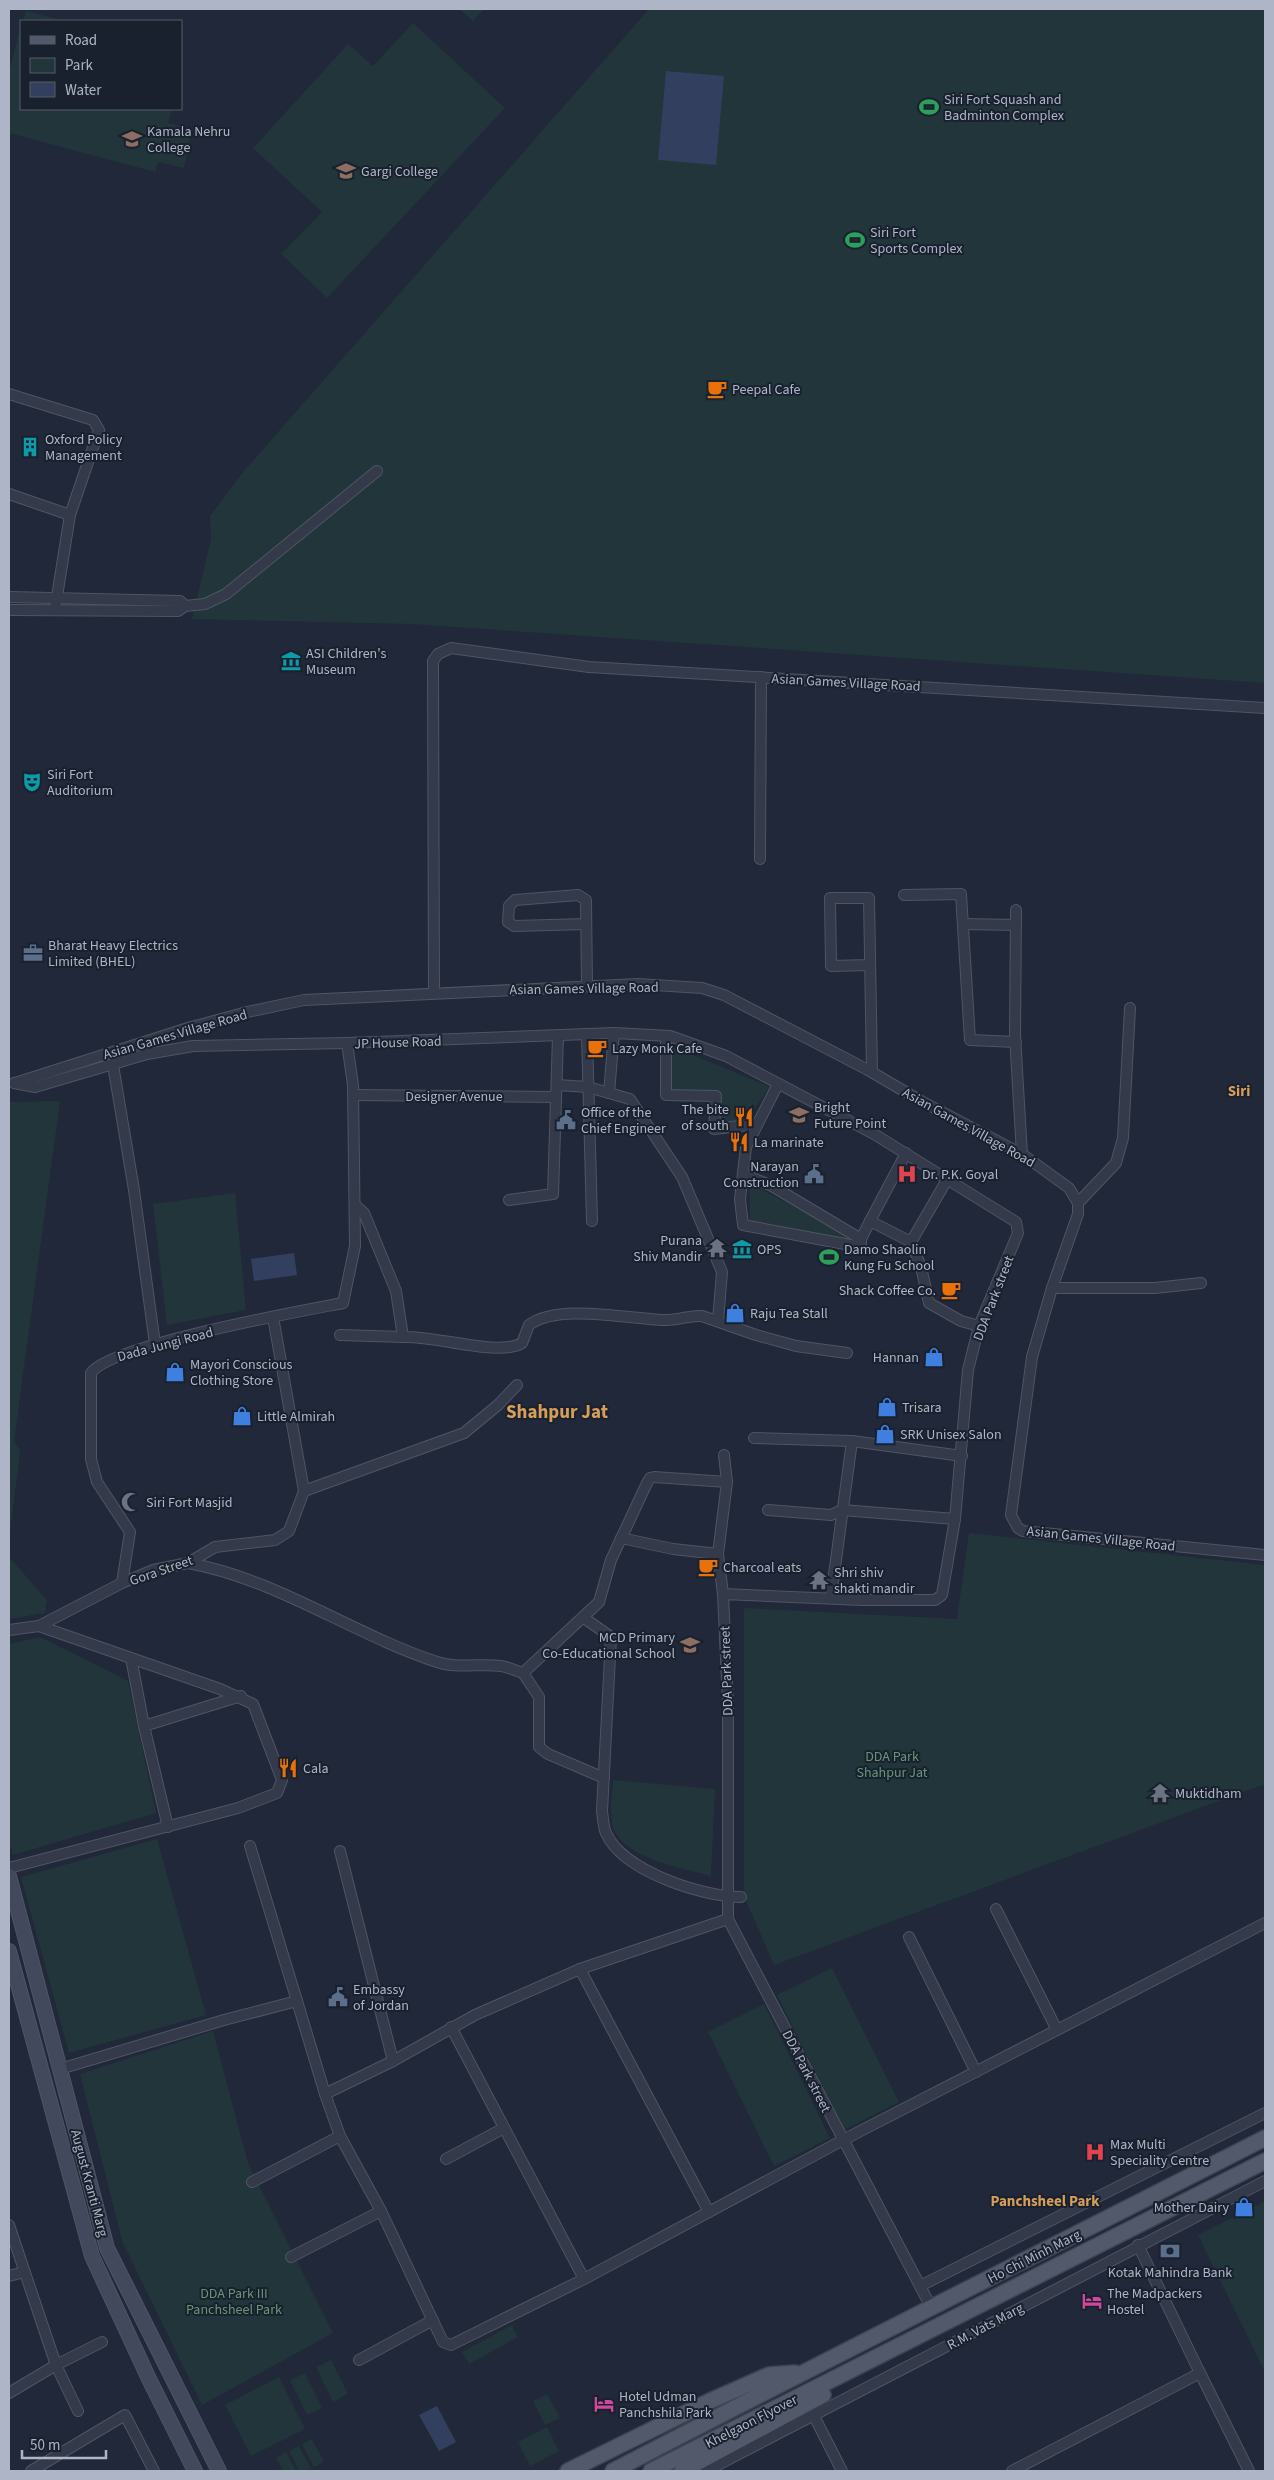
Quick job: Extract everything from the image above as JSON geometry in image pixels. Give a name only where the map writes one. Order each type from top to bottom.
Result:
[{"type":"main road","name":"August Kranti Marg","points":[[9,1876],[107,2248],[219,2471]]},
{"type":"main road","name":"August Kranti Marg","points":[[9,1951],[92,2256],[149,2379],[195,2471]]},
{"type":"main road","name":"Ho Chi Minh Marg","points":[[802,2372],[932,2308],[1265,2138]]},
{"type":"main road","name":"Ho Chi Minh Marg","points":[[851,2371],[1264,2171]]},
{"type":"main road","name":"Khelgaon Flyover","points":[[651,2471],[851,2371]]},
{"type":"main road","points":[[682,2471],[826,2394],[851,2371]]},
{"type":"main road","name":"Khelgaon Flyover","points":[[613,2471],[802,2372]]},
{"type":"main road","points":[[568,2471],[710,2401],[770,2375],[802,2372]]},
{"type":"street","points":[[9,394],[93,420],[99,430],[70,515],[55,597],[55,609]]},
{"type":"street","points":[[9,610],[178,610],[185,606],[205,604],[226,594],[377,471]]},
{"type":"street","points":[[9,494],[70,515]]},
{"type":"street","points":[[9,597],[180,601],[185,606]]},
{"type":"street","name":"Asian Games Village Road","points":[[434,992],[434,660],[438,654],[451,648],[589,667],[1265,708]]},
{"type":"street","points":[[760,859],[761,677]]},
{"type":"street","points":[[904,895],[962,894],[970,1040],[1016,1042]]},
{"type":"street","points":[[586,924],[514,926],[508,922],[509,906],[514,900],[578,896],[586,900],[587,986]]},
{"type":"street","points":[[869,965],[831,966],[830,898],[869,898],[872,1072]]},
{"type":"street","points":[[1016,910],[1016,1042],[1022,1154]]},
{"type":"street","points":[[963,924],[1016,925]]},
{"type":"street","name":"Asian Games Village Road","points":[[11,1084],[188,1028],[247,1012],[304,1000],[434,992],[638,984],[702,988],[724,995],[872,1072],[921,1102],[1022,1154],[1069,1188],[1078,1203],[1078,1214],[1052,1288],[1032,1357],[1011,1515],[1018,1528],[1023,1532],[1265,1555]]},
{"type":"street","points":[[1078,1203],[1116,1163],[1123,1138],[1130,1008]]},
{"type":"street","points":[[609,1093],[614,1033]]},
{"type":"street","name":"JP House Road","points":[[11,1084],[35,1086],[113,1066],[147,1054],[193,1046],[347,1043],[614,1033],[666,1036],[726,1056],[906,1153],[1012,1218]]},
{"type":"street","points":[[587,1035],[592,1220]]},
{"type":"street","points":[[509,1200],[553,1194],[558,1036]]},
{"type":"street","points":[[666,1036],[666,1095],[716,1096],[714,1129],[757,1124]]},
{"type":"street","points":[[347,1043],[353,1095],[355,1205],[364,1213],[396,1291],[403,1337]]},
{"type":"street","points":[[113,1066],[134,1190],[155,1344]]},
{"type":"street","points":[[778,1084],[746,1147],[740,1199],[743,1225],[861,1247],[861,1239],[906,1153]]},
{"type":"street","points":[[556,1085],[588,1087],[630,1099],[682,1177],[722,1272],[718,1321]]},
{"type":"street","name":"Designer Avenue","points":[[353,1095],[556,1097]]},
{"type":"street","points":[[743,1174],[772,1186],[861,1239]]},
{"type":"street","points":[[911,1242],[948,1178]]},
{"type":"street","name":"Dada Jungi Road","points":[[122,1583],[130,1532],[97,1482],[91,1459],[91,1372],[98,1364],[111,1358],[155,1344],[273,1316],[343,1303],[355,1246],[355,1205]]},
{"type":"street","name":"DDA Park street","points":[[932,2308],[728,1919],[728,1703],[723,1594],[832,1597],[862,1600],[935,1600],[939,1598],[944,1591],[955,1519],[968,1370],[979,1326],[1018,1234],[1019,1228],[1012,1218]]},
{"type":"street","points":[[870,1221],[911,1242],[921,1267],[929,1303],[961,1322],[979,1326]]},
{"type":"street","points":[[1052,1288],[1155,1288],[1201,1283]]},
{"type":"street","points":[[340,1335],[419,1336],[504,1348],[522,1343],[529,1325],[536,1321],[584,1312],[664,1320],[702,1316],[796,1346],[847,1353]]},
{"type":"street","points":[[273,1316],[304,1491],[464,1433],[498,1405],[517,1385]]},
{"type":"street","points":[[754,1438],[852,1440],[962,1456]]},
{"type":"street","points":[[832,1597],[852,1440]]},
{"type":"street","points":[[723,1594],[718,1554],[727,1482],[724,1455]]},
{"type":"street","points":[[523,1673],[599,1602],[611,1560],[650,1478],[727,1482]]},
{"type":"street","name":"Gora Street","points":[[9,1630],[39,1626],[122,1583],[153,1570],[188,1563],[215,1547],[274,1540],[289,1532],[304,1491]]},
{"type":"street","points":[[768,1510],[831,1515],[842,1510],[955,1519]]},
{"type":"street","points":[[621,1538],[673,1549],[718,1554]]},
{"type":"street","points":[[188,1563],[217,1568],[264,1584],[330,1617],[438,1663],[504,1666],[523,1673],[539,1697],[539,1747],[548,1754],[604,1778]]},
{"type":"street","points":[[584,1618],[611,1637],[604,1778],[605,1793],[602,1810],[606,1834],[629,1859],[657,1876],[699,1890],[728,1897],[741,1897]]},
{"type":"street","points":[[9,1868],[238,1808],[278,1793],[282,1780],[253,1704],[240,1696],[39,1626]]},
{"type":"street","points":[[131,1658],[144,1726],[168,1827]]},
{"type":"street","points":[[144,1726],[240,1696]]},
{"type":"street","points":[[250,1846],[325,2094],[340,2136],[381,2211],[443,2342],[450,2345],[584,2278],[843,2140],[1057,2030],[1264,1927]]},
{"type":"street","points":[[340,1851],[393,2061]]},
{"type":"street","points":[[996,1909],[1057,2030]]},
{"type":"street","points":[[325,2094],[393,2061],[451,2027],[580,1969],[728,1919]]},
{"type":"street","points":[[908,1936],[976,2072]]},
{"type":"street","points":[[580,1969],[709,2212]]},
{"type":"street","points":[[60,2069],[297,2000]]},
{"type":"street","points":[[451,2027],[584,2278]]},
{"type":"street","points":[[920,2286],[1265,2113]]},
{"type":"street","points":[[446,2159],[504,2128]]},
{"type":"street","points":[[252,2182],[340,2136]]},
{"type":"street","name":"R.M. Vats Marg","points":[[706,2471],[1138,2245],[1264,2171]]},
{"type":"street","points":[[291,2257],[381,2211]]},
{"type":"street","points":[[9,2225],[56,2365],[78,2411]]},
{"type":"street","points":[[1138,2245],[1249,2471]]},
{"type":"street","points":[[9,2276],[24,2272]]},
{"type":"street","points":[[359,2360],[433,2320]]},
{"type":"street","points":[[9,2393],[56,2365],[102,2342]]},
{"type":"street","points":[[1012,2471],[1200,2373]]},
{"type":"street","points":[[33,2471],[125,2414],[154,2471]]},
{"type":"street","points":[[814,2416],[842,2471]]},
{"type":"green space","points":[[459,9],[484,9],[473,21]]},
{"type":"green space","name":"Siri Fort Sports Complex","points":[[649,9],[1265,9],[1265,683],[412,624],[192,619],[211,539],[210,516],[243,472]]},
{"type":"green space","points":[[26,11],[61,20],[23,20]]},
{"type":"green space","points":[[413,23],[505,108],[327,298],[281,254],[322,212],[253,148],[348,44],[373,66]]},
{"type":"green space","points":[[20,30],[20,110],[172,110],[168,123],[192,129],[184,168],[158,162],[155,172],[9,133],[9,72]]},
{"type":"green space","points":[[669,1045],[770,1087],[744,1123],[718,1124],[721,1092],[669,1093]]},
{"type":"green space","points":[[60,1101],[14,1441],[20,1451],[9,1541],[9,1102]]},
{"type":"green space","points":[[749,1183],[856,1239],[853,1242],[750,1221]]},
{"type":"green space","points":[[235,1193],[246,1310],[167,1325],[153,1204]]},
{"type":"green space","name":"DDA Park Shahpur Jat","points":[[969,1533],[1265,1565],[1265,1784],[774,1965],[744,1896],[744,1608],[957,1619]]},
{"type":"green space","points":[[9,1557],[47,1600],[45,1613],[9,1619]]},
{"type":"green space","points":[[40,1637],[128,1681],[156,1813],[13,1855],[9,1841],[9,1644]]},
{"type":"green space","points":[[613,1780],[715,1789],[711,1876],[659,1862],[646,1857],[624,1843],[616,1834],[612,1822]]},
{"type":"green space","points":[[157,1839],[206,2015],[69,2053],[21,1877]]},
{"type":"green space","points":[[832,1968],[899,2102],[844,2130],[777,1995]]},
{"type":"green space","points":[[764,2004],[830,2138],[774,2166],[708,2032]]},
{"type":"green space","name":"DDA Park III Panchsheel Park","points":[[213,2031],[248,2163],[333,2333],[202,2405],[122,2241],[80,2074]]},
{"type":"green space","points":[[1265,2201],[1265,2372],[1198,2235]]},
{"type":"green space","points":[[512,2325],[518,2337],[469,2364],[462,2352]]},
{"type":"green space","points":[[331,2360],[348,2394],[333,2402],[316,2367]]},
{"type":"green space","points":[[305,2373],[322,2408],[307,2415],[290,2380]]},
{"type":"green space","points":[[279,2377],[305,2429],[251,2456],[225,2405]]},
{"type":"green space","points":[[547,2394],[560,2418],[545,2425],[533,2401]]},
{"type":"green space","points":[[547,2427],[559,2451],[530,2466],[518,2442]]},
{"type":"green space","points":[[312,2439],[324,2462],[314,2467],[302,2444]]},
{"type":"green space","points":[[299,2446],[311,2469],[299,2471],[289,2451]]},
{"type":"green space","points":[[286,2452],[296,2471],[283,2471],[276,2458]]},
{"type":"water","points":[[666,71],[724,76],[716,165],[658,160]]},
{"type":"water","points":[[294,1253],[297,1275],[254,1281],[251,1259]]},
{"type":"water","points":[[437,2406],[456,2442],[439,2451],[419,2415]]},
{"type":"place","name":"Siri Fort Squash and Badminton Complex","points":[[929,107]]},
{"type":"place","name":"Kamala Nehru College","points":[[132,139]]},
{"type":"place","name":"Gargi College","points":[[346,171]]},
{"type":"place","name":"Siri Fort Sports Complex","points":[[855,240]]},
{"type":"place","name":"Peepal Cafe","points":[[717,389]]},
{"type":"place","name":"Oxford Policy Management","points":[[30,447]]},
{"type":"place","name":"ASI Children's Museum","points":[[291,661]]},
{"type":"place","name":"Siri Fort Auditorium","points":[[32,782]]},
{"type":"place","name":"Bharat Heavy Electrics Limited (BHEL)","points":[[33,953]]},
{"type":"place","name":"Lazy Monk Cafe","points":[[597,1048]]},
{"type":"place","name":"Bright Future Point","points":[[799,1115]]},
{"type":"place","name":"The bite of south","points":[[744,1117]]},
{"type":"place","name":"Office of the Chief Engineer","points":[[566,1120]]},
{"type":"place","name":"La marinate","points":[[739,1142]]},
{"type":"place","name":"Narayan Construction","points":[[814,1174]]},
{"type":"place","name":"Dr. P.K. Goyal","points":[[907,1174]]},
{"type":"place","name":"Purana Shiv Mandir","points":[[717,1248]]},
{"type":"place","name":"OPS","points":[[742,1249]]},
{"type":"place","name":"Damo Shaolin Kung Fu School","points":[[829,1257]]},
{"type":"place","name":"Shack Coffee Co.","points":[[951,1290]]},
{"type":"place","name":"Raju Tea Stall","points":[[735,1313]]},
{"type":"place","name":"Hannan","points":[[934,1357]]},
{"type":"place","name":"Mayori Conscious Clothing Store","points":[[175,1372]]},
{"type":"place","name":"Trisara","points":[[887,1407]]},
{"type":"place","name":"Little Almirah","points":[[242,1416]]},
{"type":"place","name":"SRK Unisex Salon","points":[[885,1434]]},
{"type":"place","name":"Siri Fort Masjid","points":[[131,1502]]},
{"type":"place","name":"Charcoal eats","points":[[708,1567]]},
{"type":"place","name":"Shri shiv shakti mandir","points":[[819,1580]]},
{"type":"place","name":"MCD Primary Co-Educational School","points":[[690,1645]]},
{"type":"place","name":"Cala","points":[[288,1768]]},
{"type":"place","name":"Muktidham","points":[[1160,1793]]},
{"type":"place","name":"Embassy of Jordan","points":[[338,1997]]},
{"type":"place","name":"Max Multi Speciality Centre","points":[[1095,2152]]},
{"type":"place","name":"Mother Dairy","points":[[1244,2207]]},
{"type":"place","name":"Kotak Mahindra Bank","points":[[1170,2251]]},
{"type":"place","name":"The Madpackers Hostel","points":[[1092,2301]]},
{"type":"place","name":"Hotel Udman Panchshila Park","points":[[604,2404]]},
{"type":"district","name":"Siri","points":[[1239,1091]]},
{"type":"district","name":"Shahpur Jat","points":[[557,1411]]},
{"type":"district","name":"Panchsheel Park","points":[[1045,2201]]}]
